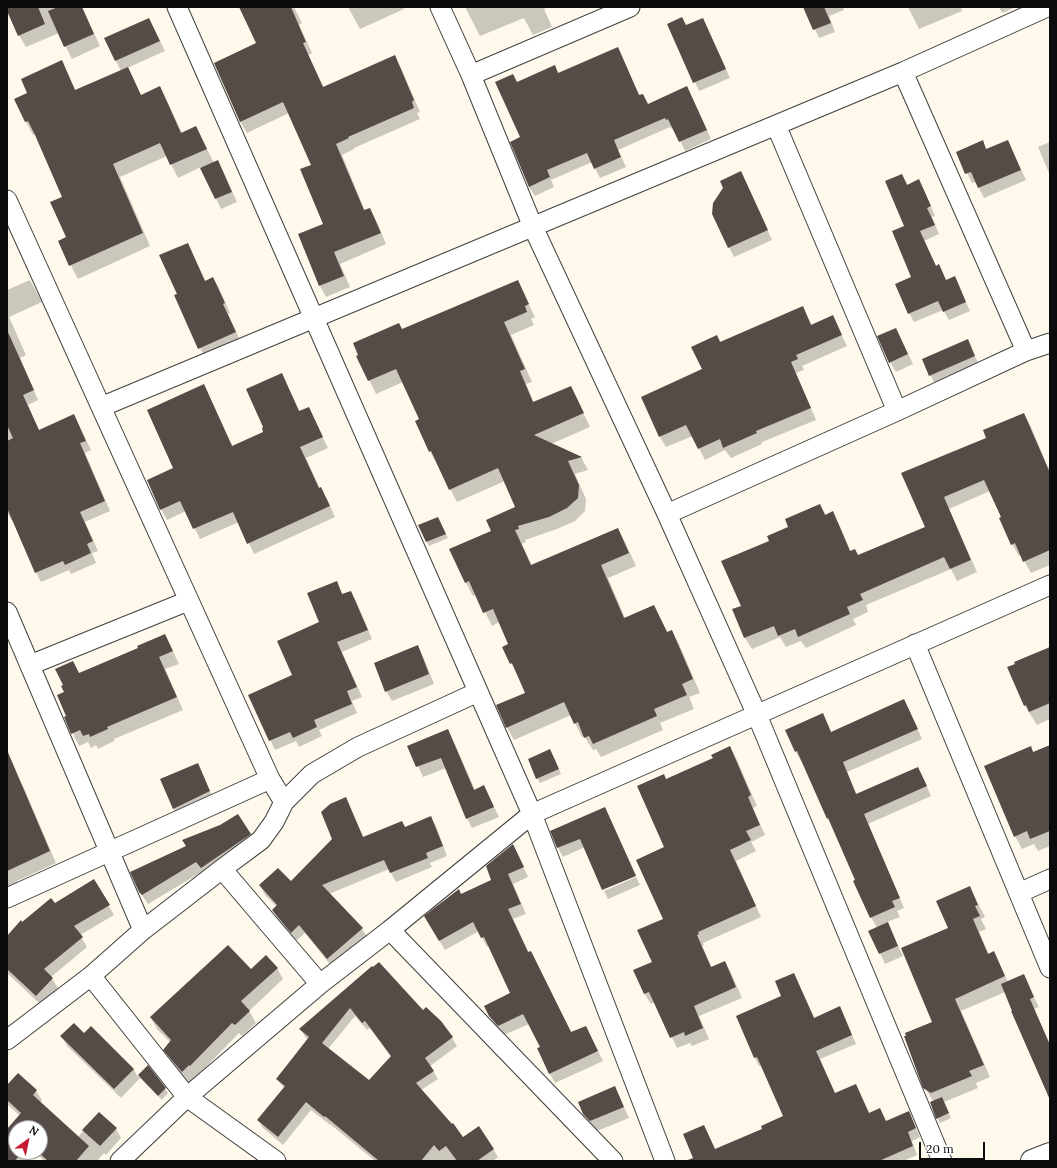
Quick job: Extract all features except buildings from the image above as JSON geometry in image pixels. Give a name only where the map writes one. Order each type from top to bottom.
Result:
[{"type":"street","points":[[177,7],[532,814],[665,1161]]},
{"type":"street","points":[[440,7],[471,75],[533,227],[667,514],[757,715],[942,1161]]},
{"type":"street","points":[[471,75],[630,7]]},
{"type":"street","points":[[100,407],[904,72],[1047,7]]},
{"type":"street","points":[[904,72],[1026,351]]},
{"type":"street","points":[[776,125],[897,411]]},
{"type":"street","points":[[7,200],[188,601],[270,779],[284,802]]},
{"type":"street","points":[[667,514],[897,411],[1026,351],[1050,342]]},
{"type":"street","points":[[120,1161],[187,1097],[320,984],[390,930],[532,814],[1050,584]]},
{"type":"street","points":[[30,665],[188,601]]},
{"type":"street","points":[[7,612],[143,930]]},
{"type":"street","points":[[914,644],[1050,968]]},
{"type":"street","points":[[7,1040],[91,976],[143,930],[261,840],[274,822],[284,802],[312,774],[358,748],[478,692]]},
{"type":"street","points":[[7,898],[270,779]]},
{"type":"street","points":[[222,869],[320,984]]},
{"type":"street","points":[[1019,893],[1050,879]]},
{"type":"street","points":[[390,930],[613,1161]]},
{"type":"street","points":[[91,976],[187,1097],[276,1161]]},
{"type":"street","points":[[1032,1161],[1050,1154]]}]
